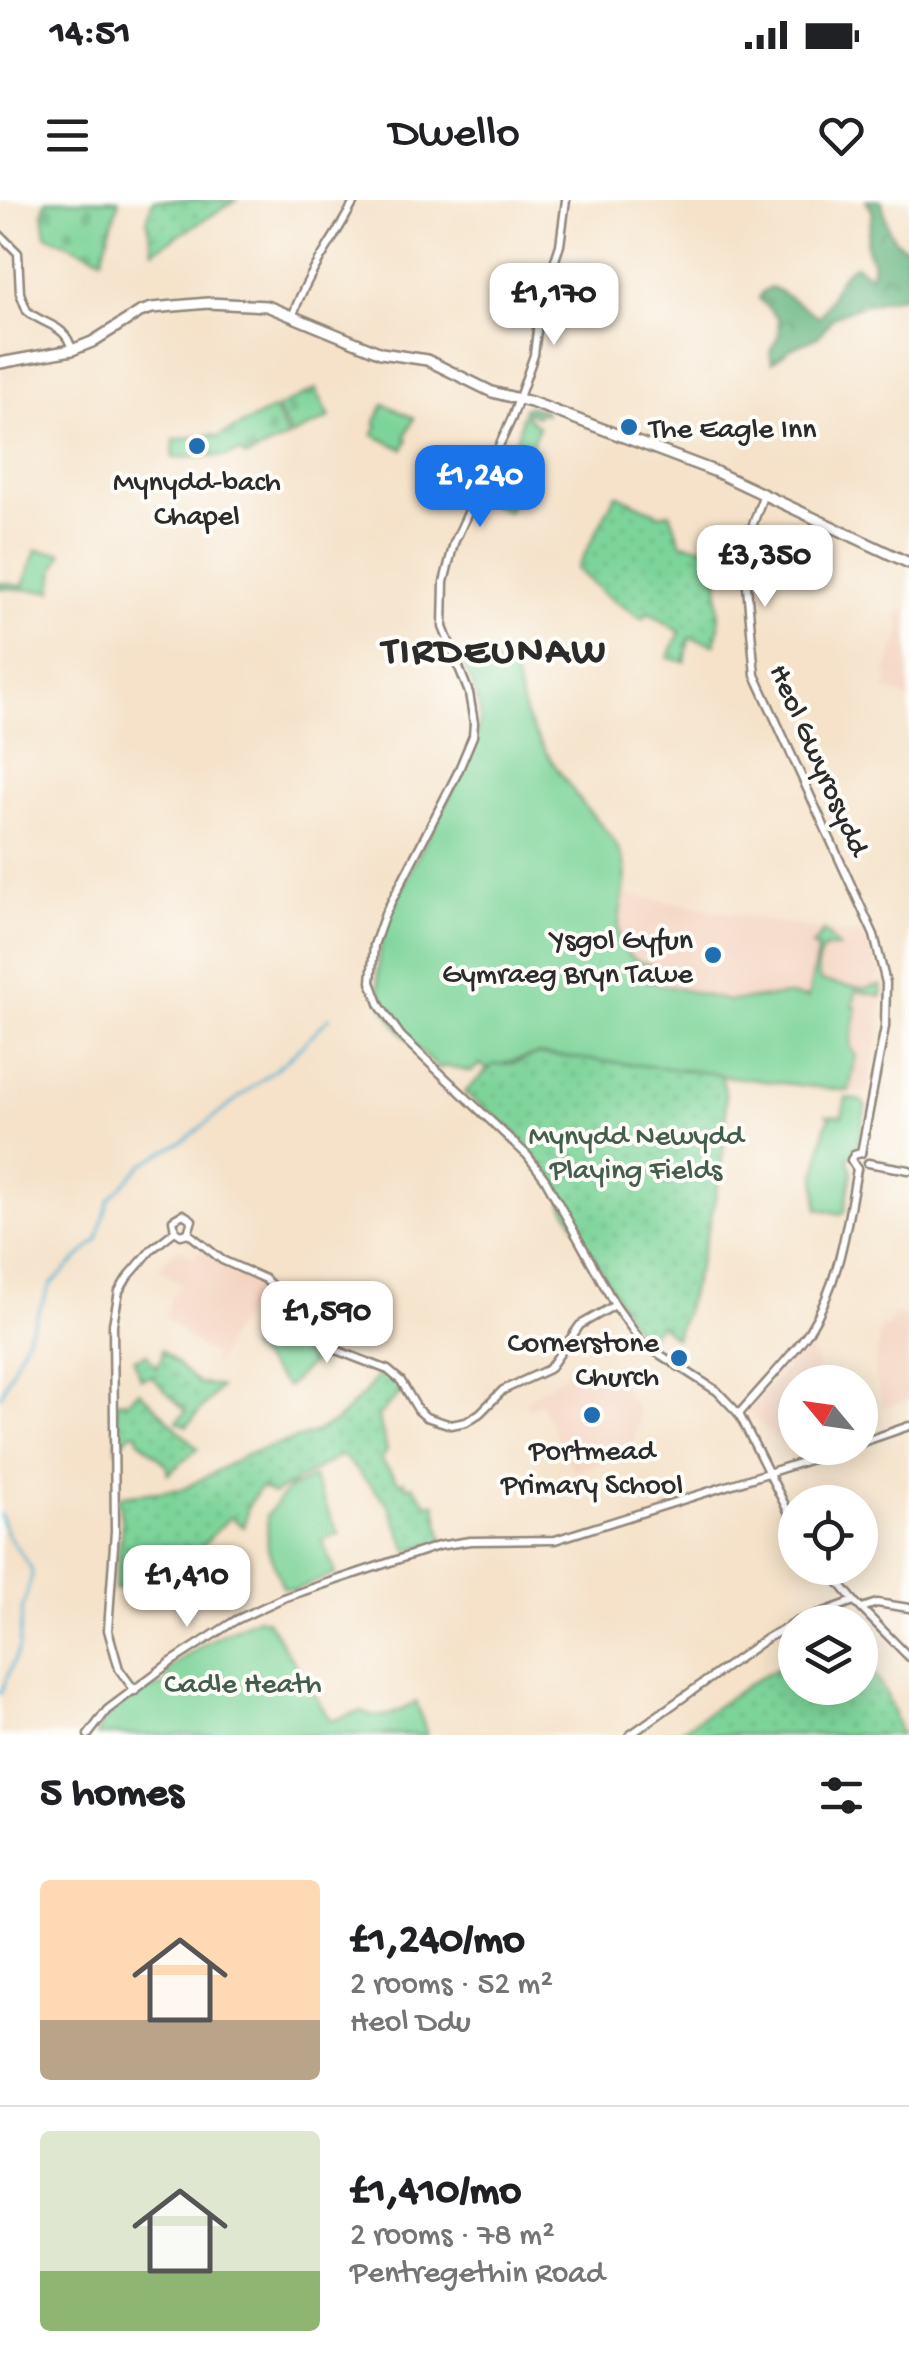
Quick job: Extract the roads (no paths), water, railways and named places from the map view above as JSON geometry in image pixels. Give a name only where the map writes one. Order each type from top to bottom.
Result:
[{"type":"main road","points":[[0,363],[72,350],[107,335],[140,312],[162,306],[258,305],[293,315],[381,353],[419,357],[478,386],[714,471],[909,564]]},
{"type":"street","points":[[293,315],[306,282],[355,200]]},
{"type":"street","points":[[566,200],[560,244],[542,296],[534,355],[519,398],[454,543],[446,571],[443,627],[472,709],[473,736],[385,914],[374,945],[371,982],[380,1006],[401,1036],[528,1155],[615,1305],[642,1343],[717,1390],[740,1414],[778,1492]]},
{"type":"street","points":[[0,235],[18,253],[20,294],[27,311],[58,327],[67,335],[72,350]]},
{"type":"street","name":"Heol Gwyrosydd","points":[[763,496],[752,524],[746,576],[754,674],[860,902],[874,935],[886,983],[885,1027],[861,1153]]},
{"type":"street","points":[[740,1414],[818,1315],[842,1250],[858,1169],[852,1160],[856,1154],[861,1153],[868,1163],[909,1170]]},
{"type":"street","points":[[858,1169],[868,1163]]},
{"type":"street","points":[[174,1232],[172,1220],[183,1214],[193,1224],[188,1233]]},
{"type":"street","points":[[135,1690],[119,1669],[108,1630],[116,1530],[113,1324],[119,1291],[152,1249],[174,1232],[188,1233],[222,1260],[265,1279],[336,1350],[388,1370],[401,1381],[418,1410],[450,1425],[466,1422],[503,1390],[549,1369],[580,1326],[615,1305]]},
{"type":"street","points":[[878,1437],[909,1426]]},
{"type":"street","points":[[88,1735],[97,1718],[171,1662],[263,1606],[438,1546],[470,1541],[555,1540],[793,1465]]},
{"type":"street","points":[[841,1585],[859,1605]]},
{"type":"street","points":[[843,1605],[854,1601]]},
{"type":"street","points":[[870,1605],[909,1608]]},
{"type":"street","points":[[878,1625],[909,1657]]},
{"type":"street","points":[[630,1735],[778,1632]]},
{"type":"waterway","points":[[0,1396],[51,1284],[97,1240],[109,1200],[143,1164],[185,1140],[288,1059],[330,1017]]},
{"type":"waterway","points":[[0,1514],[32,1576],[22,1609],[19,1648],[0,1694]]},
{"type":"place","name":"The Eagle Inn","points":[[629,427]]},
{"type":"place","name":"Mynydd-bach Chapel","points":[[197,446]]},
{"type":"place","name":"Ysgol Gyfun Gymraeg Bryn Tawe","points":[[713,955]]},
{"type":"place","name":"Cornerstone Church","points":[[679,1358]]},
{"type":"place","name":"Portmead Primary School","points":[[592,1415]]},
{"type":"district","name":"TIRDEUNAW","points":[[495,647]]},
{"type":"park label","name":"Mynydd Newydd Playing Fields","points":[[636,1151]]},
{"type":"park label","name":"Cadle Heath","points":[[243,1682]]}]
